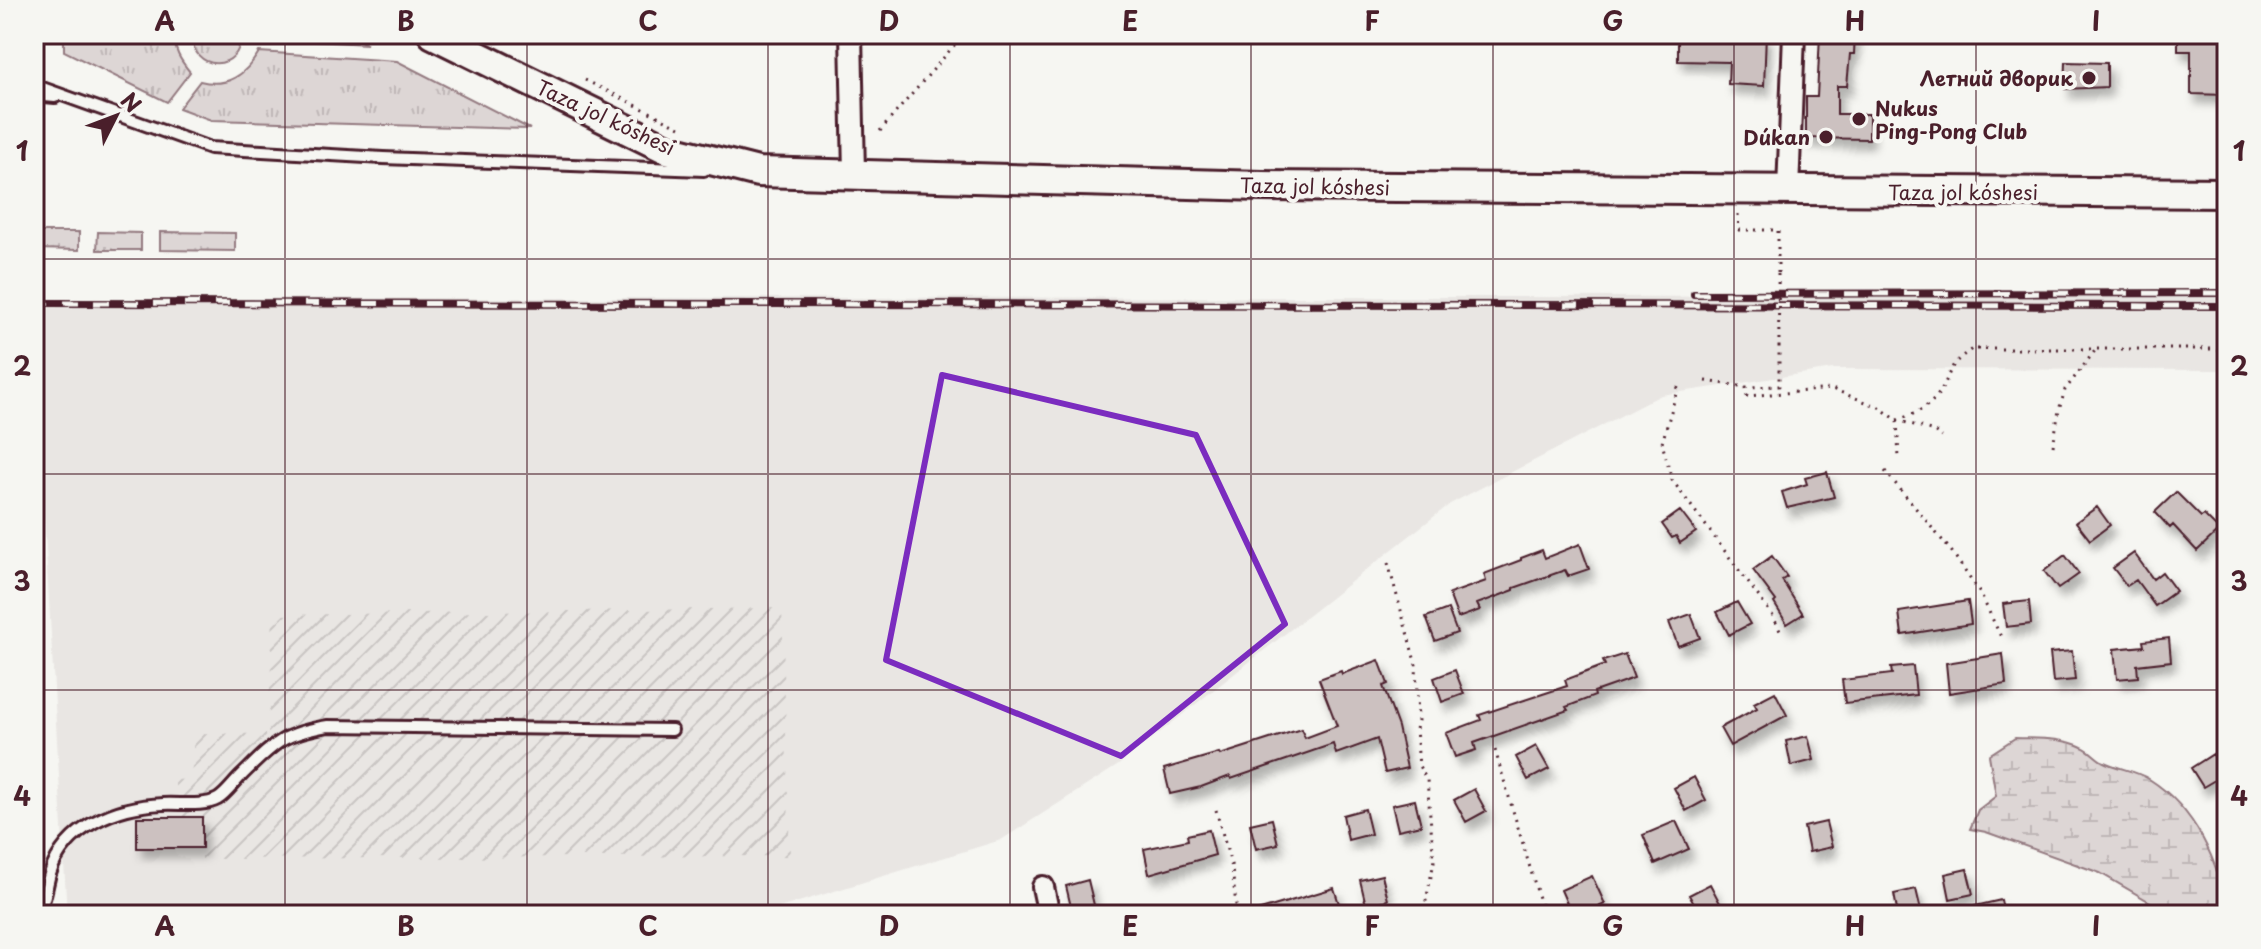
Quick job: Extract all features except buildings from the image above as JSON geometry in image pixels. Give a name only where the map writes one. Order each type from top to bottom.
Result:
[{"type":"main road","name":"Taza jol kóshesi","points":[[433,34],[667,149],[758,172],[1262,186],[2227,193]]},
{"type":"street","points":[[851,34],[854,173]]},
{"type":"street","points":[[1788,191],[1794,34]]},
{"type":"street","points":[[1043,887],[1049,915]]},
{"type":"lane","points":[[34,85],[210,148],[383,158],[758,172]]},
{"type":"lane","points":[[34,95],[69,98]]},
{"type":"lane","points":[[38,915],[60,851],[93,821],[123,809],[153,804],[208,803],[221,798],[280,740],[301,731],[328,726],[672,730]]},
{"type":"path","points":[[880,131],[964,34]]},
{"type":"path","points":[[585,80],[686,129]]},
{"type":"path","points":[[1706,381],[1746,387],[1779,386],[1778,230],[1739,230],[1738,214]]},
{"type":"path","points":[[2053,446],[2065,390],[2097,348]]},
{"type":"path","points":[[1897,420],[1920,412],[1936,396],[1953,362],[1972,349],[2227,349]]},
{"type":"path","points":[[1678,387],[1662,443],[1672,480],[1773,616],[1781,633]]},
{"type":"path","points":[[1746,387],[1747,396],[1832,389],[1879,407],[1897,420],[1934,431],[1942,437]]},
{"type":"path","points":[[1897,420],[1899,459]]},
{"type":"path","points":[[1885,471],[1952,552],[1981,595],[2001,637]]},
{"type":"path","points":[[1388,563],[1416,665],[1419,766],[1427,780],[1434,862],[1423,915]]},
{"type":"path","points":[[1495,750],[1544,915]]},
{"type":"path","points":[[1216,810],[1232,868],[1237,915]]},
{"type":"highlighted area","points":[[942,375],[1196,435],[1285,624],[1121,756],[886,660]]},
{"type":"shaded area","points":[[2227,296],[2227,370],[1833,369],[1661,395],[1450,504],[1117,766],[1001,840],[766,912],[700,915],[67,915],[42,478],[34,478],[34,299]]},
{"type":"shaded area","points":[[782,608],[790,856],[202,859],[202,818],[175,817],[175,780],[191,779],[194,733],[268,734],[273,615]]},
{"type":"green space","points":[[64,34],[174,34],[178,54],[190,72],[167,102],[64,51]]},
{"type":"green space","points":[[193,34],[240,34],[239,47],[234,56],[226,61],[207,61],[199,56],[194,47]]},
{"type":"green space","points":[[260,34],[347,34],[367,44],[260,38]]},
{"type":"green space","points":[[259,52],[397,61],[530,129],[211,120],[179,108],[200,81],[219,83],[235,78]]},
{"type":"green space","points":[[35,232],[79,232],[79,250],[35,249]]},
{"type":"green space","points":[[98,232],[141,233],[141,250],[97,250]]},
{"type":"green space","points":[[160,232],[235,233],[235,251],[160,250]]},
{"type":"green space","points":[[2015,738],[2049,739],[2074,744],[2108,764],[2144,776],[2165,791],[2180,805],[2203,838],[2224,895],[2227,915],[2166,915],[2162,909],[2100,873],[1970,829],[1978,810],[1996,796],[1989,755]]},
{"type":"railway","points":[[1694,294],[2227,293]]},
{"type":"railway","points":[[34,303],[2227,306]]},
{"type":"place","name":"Летний дворик","points":[[2089,78]]},
{"type":"place","name":"Nukus Ping-Pong Club","points":[[1859,119]]},
{"type":"place","name":"Dúkan","points":[[1826,137]]}]
